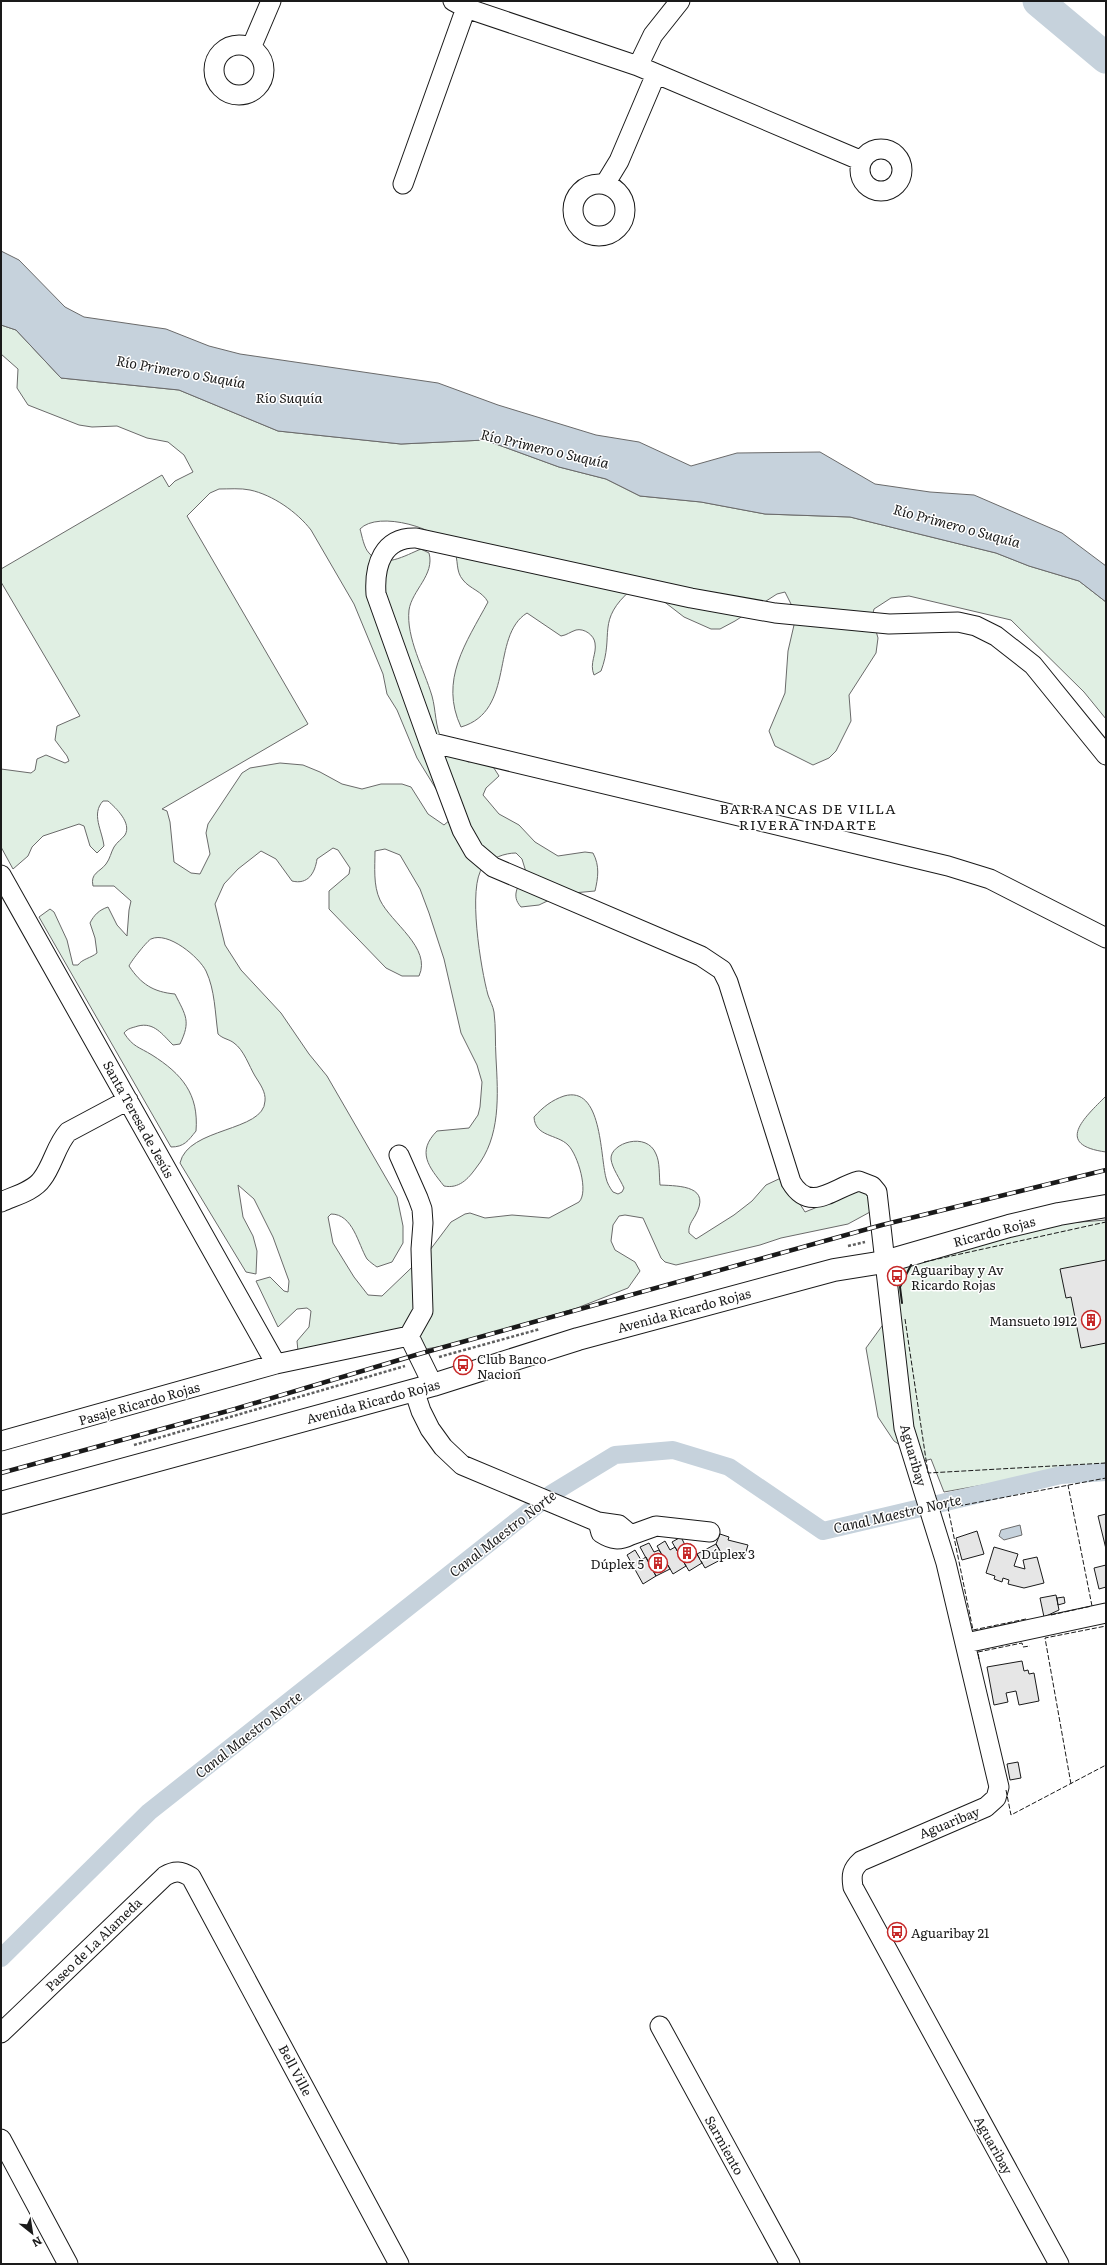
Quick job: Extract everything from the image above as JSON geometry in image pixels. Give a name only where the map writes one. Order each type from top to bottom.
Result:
[{"type":"main road","name":"Ricardo Rojas","points":[[884,1262],[1016,1224],[1059,1214],[1106,1206]]},
{"type":"main road","name":"Avenida Ricardo Rojas","points":[[1,1503],[424,1387],[578,1339],[834,1270],[884,1262]]},
{"type":"street","points":[[251,48],[271,1]]},
{"type":"street","points":[[638,66],[653,35],[680,1]]},
{"type":"street","points":[[403,184],[459,5],[638,66],[862,161]]},
{"type":"street","points":[[606,184],[619,161],[656,74]]},
{"type":"street","name":"Aguaribay","points":[[1059,2264],[853,1887],[851,1876],[853,1868],[861,1860],[986,1807],[996,1798],[999,1787],[946,1563],[904,1428],[884,1262],[879,1200],[872,1186],[859,1181],[813,1199],[801,1195],[792,1182],[722,970],[701,956],[493,868],[480,858],[462,830],[429,742],[376,594],[375,577],[383,553],[393,543],[405,538],[416,538],[691,598],[775,613],[889,624],[946,621],[976,626],[1002,640],[1033,665],[1106,755]]},
{"type":"street","points":[[429,742],[948,866],[990,879],[1106,938]]},
{"type":"street","name":"Santa Teresa de Jesús","points":[[1,874],[276,1364]]},
{"type":"street","points":[[1,1202],[32,1188],[42,1180],[62,1138],[68,1132],[128,1100]]},
{"type":"street","points":[[398,1155],[418,1198],[422,1209],[423,1223],[421,1249],[423,1311],[409,1336],[424,1387],[421,1412],[430,1429],[443,1447],[462,1465],[556,1502],[598,1522],[598,1527],[601,1533],[610,1538],[621,1539],[656,1526],[710,1532]]},
{"type":"street","name":"Pasaje Ricardo Rojas","points":[[1,1441],[276,1364],[409,1336]]},
{"type":"street","points":[[966,1643],[1106,1613]]},
{"type":"street","name":"Paseo de La Alameda","points":[[1,2033],[165,1876],[173,1871],[191,1877]]},
{"type":"street","name":"Bell Ville","points":[[191,1877],[399,2264]]},
{"type":"street","name":"Sarmiento","points":[[660,2026],[790,2264]]},
{"type":"street","points":[[1,2139],[68,2264]]},
{"type":"green space","points":[[1,325],[16,330],[61,378],[179,390],[278,431],[401,444],[485,440],[559,467],[606,479],[640,496],[701,502],[765,514],[850,517],[996,553],[1029,566],[1079,581],[1106,602],[1106,719],[1084,692],[1011,620],[909,596],[891,598],[874,609],[872,617],[878,638],[876,653],[849,695],[851,721],[836,751],[829,758],[813,765],[775,746],[769,731],[785,693],[788,651],[794,625],[793,608],[785,592],[777,594],[720,629],[711,629],[684,617],[649,590],[632,589],[621,600],[610,619],[605,658],[601,671],[594,675],[592,666],[595,643],[591,635],[582,630],[576,630],[561,636],[527,613],[516,624],[509,638],[496,690],[489,706],[478,718],[461,727],[455,710],[453,693],[454,678],[464,647],[488,602],[483,595],[463,580],[459,573],[454,551],[447,543],[436,535],[409,524],[394,522],[380,521],[369,524],[360,529],[367,551],[374,558],[387,561],[394,560],[421,549],[429,553],[429,568],[411,603],[409,610],[409,621],[416,653],[432,696],[438,730],[444,743],[468,762],[483,760],[490,762],[499,776],[486,788],[483,795],[499,814],[519,825],[535,842],[558,856],[585,852],[593,853],[597,863],[598,872],[595,891],[562,894],[539,905],[521,907],[516,898],[516,894],[518,886],[526,872],[522,859],[516,853],[498,857],[486,864],[478,877],[476,909],[479,949],[485,983],[495,1018],[497,1086],[496,1115],[490,1143],[484,1156],[473,1172],[463,1182],[459,1185],[449,1187],[444,1186],[430,1166],[426,1153],[427,1146],[437,1131],[469,1128],[478,1115],[482,1082],[477,1065],[461,1033],[444,959],[429,913],[420,889],[400,855],[385,849],[375,851],[376,888],[385,909],[408,936],[420,956],[422,966],[419,976],[402,976],[386,968],[329,909],[329,891],[349,874],[350,868],[338,850],[333,848],[317,859],[310,877],[298,882],[292,881],[276,859],[261,851],[238,869],[224,884],[215,904],[225,945],[241,970],[281,1013],[309,1054],[327,1076],[397,1197],[403,1226],[403,1243],[392,1262],[377,1267],[367,1259],[350,1224],[338,1215],[331,1214],[328,1217],[333,1243],[354,1277],[368,1295],[382,1296],[430,1250],[451,1222],[465,1214],[470,1213],[485,1218],[512,1215],[549,1218],[579,1202],[582,1197],[583,1182],[579,1165],[572,1150],[563,1141],[542,1132],[535,1123],[534,1117],[548,1104],[564,1096],[576,1095],[586,1101],[592,1111],[597,1124],[606,1180],[613,1192],[618,1194],[622,1192],[624,1188],[613,1166],[611,1159],[612,1153],[622,1144],[638,1141],[651,1147],[656,1154],[659,1165],[660,1185],[685,1187],[697,1193],[700,1199],[699,1206],[689,1228],[689,1233],[696,1239],[734,1215],[752,1201],[766,1185],[783,1177],[805,1212],[842,1193],[869,1188],[870,1212],[848,1224],[781,1238],[760,1245],[676,1265],[665,1262],[661,1258],[643,1218],[625,1215],[619,1216],[613,1225],[611,1241],[615,1250],[635,1262],[640,1271],[628,1288],[577,1308],[454,1344],[420,1350],[407,1332],[298,1351],[297,1341],[309,1327],[311,1311],[307,1308],[297,1309],[278,1327],[256,1281],[270,1277],[284,1291],[288,1292],[289,1281],[273,1237],[254,1199],[238,1185],[243,1217],[253,1236],[257,1251],[256,1274],[246,1272],[180,1163],[186,1151],[197,1142],[252,1119],[261,1111],[265,1101],[265,1094],[241,1050],[238,1046],[218,1034],[213,994],[206,971],[197,959],[182,947],[166,939],[158,938],[149,940],[129,966],[138,978],[148,986],[160,991],[175,994],[186,1019],[185,1030],[180,1044],[173,1045],[153,1027],[144,1025],[129,1029],[124,1033],[133,1044],[163,1062],[172,1070],[186,1086],[191,1096],[195,1106],[196,1131],[183,1145],[171,1147],[39,917],[50,909],[54,912],[67,940],[73,965],[78,965],[82,961],[97,953],[95,938],[90,923],[99,911],[108,907],[117,925],[127,936],[131,901],[114,886],[93,886],[92,882],[94,875],[104,867],[115,845],[125,835],[127,830],[125,821],[108,801],[103,801],[98,811],[98,822],[104,846],[97,853],[90,846],[84,826],[79,824],[43,836],[32,847],[28,856],[13,869],[1,847],[1,769],[31,773],[35,770],[37,759],[46,755],[65,763],[69,761],[55,740],[57,726],[80,716],[1,582],[1,569],[162,475],[169,487],[175,481],[193,472],[184,455],[168,442],[147,438],[117,426],[92,427],[79,425],[28,405],[17,388],[18,369],[1,354]],"holes":[[[219,489],[246,489],[259,492],[284,505],[299,517],[311,530],[354,604],[383,674],[387,694],[397,710],[417,758],[449,810],[451,819],[444,825],[428,814],[411,787],[402,784],[381,784],[362,789],[342,784],[303,765],[280,763],[250,768],[242,773],[208,824],[206,833],[210,854],[200,874],[191,873],[174,862],[170,822],[167,811],[162,809],[308,724],[187,516],[210,493]]]},
{"type":"green space","points":[[1106,1096],[1106,1152],[1090,1148],[1081,1143],[1077,1137],[1078,1130],[1089,1113]]},
{"type":"green space","points":[[1106,1220],[1106,1463],[944,1492],[931,1459],[924,1461],[894,1441],[878,1417],[866,1348],[898,1304],[894,1267],[1055,1224]]},
{"type":"water","name":"Río Suquía","points":[[1,251],[19,260],[65,307],[84,317],[166,329],[209,346],[240,354],[438,383],[498,405],[596,435],[639,442],[691,466],[737,453],[820,452],[875,484],[930,492],[974,495],[1062,533],[1106,566],[1106,602],[1079,581],[1029,566],[996,553],[850,517],[765,514],[701,502],[640,496],[606,479],[559,467],[485,440],[401,444],[278,431],[179,390],[61,378],[16,330],[1,325]]},
{"type":"water","points":[[1020,1525],[1022,1535],[1004,1540],[999,1536],[1001,1530]]},
{"type":"building","name":"Mansueto 1912","points":[[1106,1260],[1106,1343],[1081,1348],[1071,1297],[1066,1298],[1060,1269]]},
{"type":"building","points":[[1106,1514],[1106,1549],[1098,1516]]},
{"type":"building","points":[[977,1531],[984,1554],[962,1560],[956,1538]]},
{"type":"building","points":[[720,1534],[729,1537],[728,1540],[748,1545],[744,1558],[721,1552],[716,1544]]},
{"type":"building","name":"Dúplex 3","points":[[681,1537],[686,1547],[691,1544],[702,1563],[689,1571],[672,1542]]},
{"type":"building","points":[[665,1541],[670,1550],[675,1547],[686,1566],[673,1574],[657,1546]]},
{"type":"building","name":"Dúplex 5","points":[[649,1543],[654,1552],[659,1550],[670,1569],[656,1576],[640,1547]]},
{"type":"building","points":[[716,1544],[724,1558],[705,1568],[697,1554]]},
{"type":"building","points":[[994,1547],[1018,1554],[1014,1566],[1025,1569],[1023,1560],[1037,1557],[1044,1583],[1024,1588],[1008,1584],[1009,1580],[1003,1578],[1002,1582],[994,1579],[995,1576],[986,1573]]},
{"type":"building","points":[[635,1550],[641,1560],[646,1557],[656,1576],[643,1584],[627,1555]]},
{"type":"building","points":[[1106,1565],[1106,1587],[1099,1589],[1094,1568]]},
{"type":"building","points":[[1056,1595],[1059,1610],[1044,1617],[1040,1598]]},
{"type":"building","points":[[1064,1597],[1065,1603],[1058,1605],[1057,1598]]},
{"type":"building","points":[[1022,1661],[1024,1671],[1028,1670],[1029,1674],[1034,1673],[1039,1701],[1019,1705],[1016,1691],[1006,1693],[1008,1702],[994,1705],[987,1667]]},
{"type":"building","points":[[1018,1762],[1021,1778],[1010,1780],[1007,1764]]},
{"type":"waterway","points":[[1038,1],[1106,58]]},
{"type":"waterway","name":"Canal Maestro Norte","points":[[1,1958],[149,1812],[551,1494],[615,1455],[673,1450],[729,1467],[823,1531],[1061,1475],[1106,1472]]},
{"type":"railway","points":[[1,1473],[235,1409],[419,1354],[882,1225],[1106,1170]]},
{"type":"fence","points":[[924,1262],[1106,1222]]},
{"type":"fence","points":[[905,1319],[928,1473],[1106,1463]]},
{"type":"fence","points":[[1026,1619],[973,1630],[948,1508],[1106,1478]]},
{"type":"fence","points":[[1051,1615],[1092,1606],[1068,1485]]},
{"type":"fence","points":[[1071,1784],[1045,1638],[1106,1626]]},
{"type":"fence","points":[[979,1659],[978,1652],[1022,1643],[1023,1647],[1030,1646]]},
{"type":"fence","points":[[1006,1790],[1011,1815],[1106,1765]]},
{"type":"wall","points":[[902,1303],[900,1287],[911,1265]]},
{"type":"place","name":"Aguaribay y Av Ricardo Rojas","points":[[897,1276]]},
{"type":"place","name":"Mansueto 1912","points":[[1091,1320]]},
{"type":"place","name":"Club Banco Nacion","points":[[463,1365]]},
{"type":"place","name":"Dúplex 3","points":[[687,1553]]},
{"type":"place","name":"Dúplex 5","points":[[658,1563]]},
{"type":"place","name":"Aguaribay 21","points":[[897,1932]]},
{"type":"district","name":"BARRANCAS DE VILLA RIVERA INDARTE","points":[[808,816]]},
{"type":"water label","name":"Río Primero o Suquía","points":[[181,371]]},
{"type":"water label","name":"Río Primero o Suquía","points":[[545,448]]},
{"type":"water label","name":"Río Primero o Suquía","points":[[957,525]]}]
